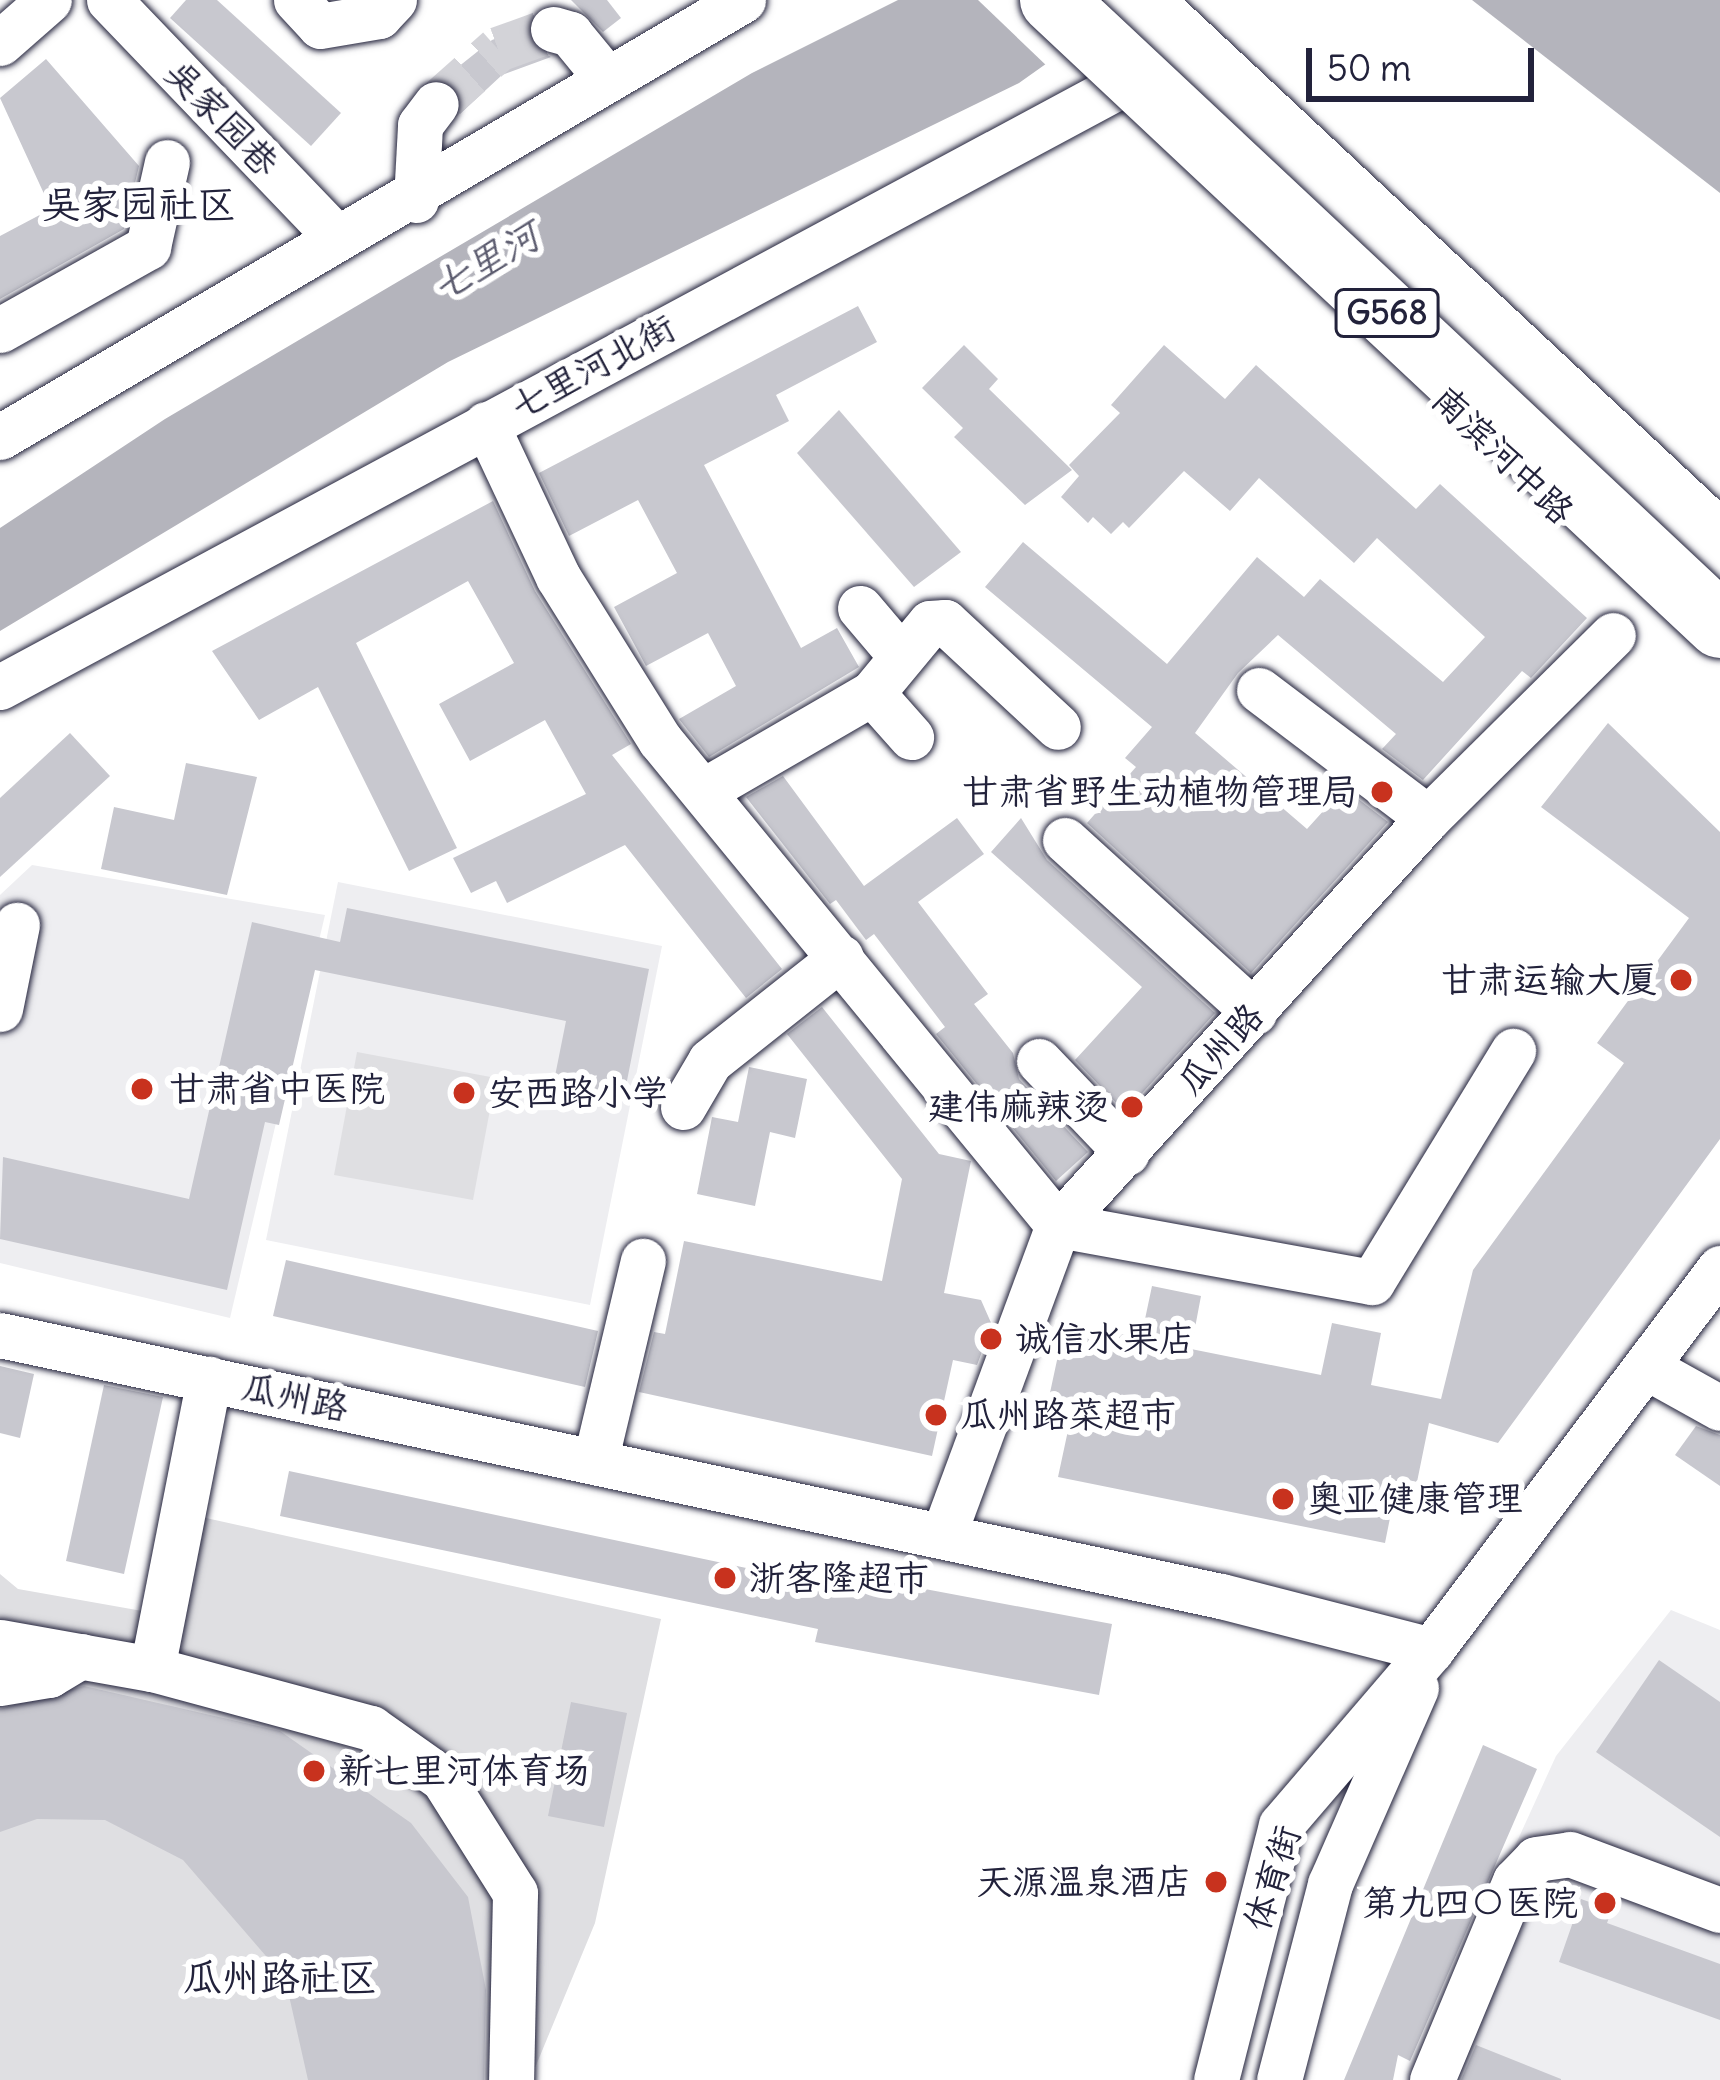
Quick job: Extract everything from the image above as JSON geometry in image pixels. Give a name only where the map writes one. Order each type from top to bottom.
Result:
[{"type":"highway","name":"南滨河中路","points":[[1053,0],[1720,625]]},
{"type":"highway","name":"G568","points":[[1162,25],[1720,546]]},
{"type":"street","points":[[0,43],[49,0]]},
{"type":"street","name":"吴家园巷","points":[[109,0],[334,236]]},
{"type":"street","points":[[296,0],[320,26],[379,16],[394,0]]},
{"type":"street","points":[[3,428],[334,236],[416,200],[576,49],[743,0]]},
{"type":"street","name":"南滨河中路","points":[[1025,0],[1720,662]]},
{"type":"street","name":"七里河北街","points":[[0,687],[486,424],[1106,74],[1162,25]]},
{"type":"street","points":[[416,200],[435,120]]},
{"type":"street","points":[[0,330],[148,247],[166,163]]},
{"type":"street","points":[[486,424],[558,577],[659,740],[1058,1225],[1372,1282],[1513,1051]]},
{"type":"street","points":[[860,608],[899,654]]},
{"type":"street","points":[[703,791],[872,693],[899,654],[930,623],[945,622],[1058,727]]},
{"type":"street","name":"瓜州路","points":[[943,1536],[1058,1225],[1428,818],[1612,635]]},
{"type":"street","points":[[1259,690],[1428,818]]},
{"type":"street","points":[[872,693],[910,737]]},
{"type":"street","points":[[1065,839],[1253,1012]]},
{"type":"street","points":[[0,1009],[17,925]]},
{"type":"street","points":[[683,1107],[710,1061],[841,957]]},
{"type":"street","points":[[1039,1061],[1127,1153]]},
{"type":"street","points":[[595,1462],[643,1261]]},
{"type":"street","name":"体育街","points":[[1216,2080],[1282,1825],[1431,1650],[1650,1369],[1720,1268]]},
{"type":"street","name":"瓜州路","points":[[0,1334],[943,1536],[1431,1650]]},
{"type":"street","points":[[1650,1369],[1720,1408]]},
{"type":"street","points":[[152,1669],[209,1379]]},
{"type":"street","points":[[0,1642],[152,1669],[371,1728],[443,1779],[515,1892],[512,2080]]},
{"type":"street","name":"体育街","points":[[1279,2080],[1330,1884],[1431,1650]]},
{"type":"street","points":[[0,1683],[49,1676],[81,1656]]},
{"type":"street","points":[[1432,2080],[1515,1881],[1536,1858],[1570,1854],[1720,1910]]},
{"type":"shaded area","name":"甘肃省中医院","points":[[32,865],[325,915],[230,1318],[0,1263],[0,895]]},
{"type":"shaded area","name":"安西路小学","points":[[338,882],[662,946],[590,1305],[266,1240]]},
{"type":"shaded area","points":[[357,1052],[496,1078],[473,1200],[334,1175]]},
{"type":"shaded area","name":"新七里河体育场","points":[[170,1510],[661,1619],[595,1923],[530,2080],[0,2080],[0,1574],[18,1589],[148,1612]]},
{"type":"shaded area","name":"第九四〇医院","points":[[1671,1610],[1720,1630],[1720,2080],[1422,2080],[1422,2050],[1556,1756]]},
{"type":"water","name":"七里河","points":[[898,0],[1136,0],[1019,83],[448,362],[0,631],[0,528],[165,419],[752,73]]},
{"type":"water","points":[[1472,0],[1720,0],[1720,193]]},
{"type":"pier","points":[[978,0],[1142,0],[1049,68]]},
{"type":"building","points":[[186,0],[217,0],[341,113],[311,146],[170,18]]},
{"type":"building","points":[[571,0],[607,0],[621,18],[603,32]]},
{"type":"building","points":[[527,27],[533,47],[551,57],[502,75],[460,114],[460,93],[443,79],[492,40]]},
{"type":"building","points":[[46,59],[139,166],[124,229],[0,299],[0,236],[51,209],[0,98]]},
{"type":"building","points":[[858,306],[877,342],[776,395],[789,421],[704,465],[801,648],[837,628],[859,667],[709,757],[679,719],[736,686],[708,633],[646,666],[614,607],[677,573],[638,500],[569,536],[539,473]]},
{"type":"building","points":[[964,345],[998,379],[989,389],[1072,470],[1025,505],[954,437],[963,428],[922,388]]},
{"type":"building","points":[[1164,345],[1225,399],[1256,365],[1416,509],[1440,484],[1587,618],[1531,678],[1522,671],[1423,780],[1382,749],[1396,734],[1278,635],[1238,673],[1195,733],[1307,829],[1344,788],[1388,822],[1251,973],[1087,823],[1136,767],[1125,758],[1152,727],[985,587],[1023,542],[1167,664],[1257,557],[1304,597],[1320,579],[1443,682],[1485,637],[1377,538],[1354,563],[1259,478],[1230,511],[1184,471],[1129,528],[1123,522],[1111,534],[1093,517],[1088,523],[1061,497],[1079,476],[1069,465],[1120,413],[1111,405]]},
{"type":"building","points":[[839,410],[961,552],[914,587],[797,453]]},
{"type":"building","points":[[493,501],[535,591],[631,744],[612,755],[782,969],[746,998],[625,845],[507,903],[496,881],[471,893],[453,858],[586,794],[545,720],[470,761],[439,704],[514,663],[468,581],[356,643],[457,848],[409,871],[318,687],[259,720],[212,651]]},
{"type":"building","points":[[1608,723],[1720,832],[1720,1139],[1498,1443],[1429,1423],[1417,1482],[1398,1478],[1385,1543],[1058,1477],[1073,1407],[1048,1402],[1065,1323],[1141,1338],[1152,1286],[1201,1296],[1191,1349],[1321,1375],[1332,1323],[1381,1333],[1371,1385],[1441,1399],[1473,1270],[1624,1063],[1597,1043],[1689,918],[1541,807]]},
{"type":"building","points":[[70,733],[110,776],[0,877],[0,798]]},
{"type":"building","points":[[186,763],[257,777],[227,895],[101,869],[114,807],[174,820]]},
{"type":"building","points":[[783,776],[864,886],[957,818],[984,854],[918,902],[988,994],[974,1004],[1013,1053],[1019,1079],[1088,1152],[1056,1181],[936,1034],[945,1027],[874,934],[866,940],[836,900],[830,904],[746,797]]},
{"type":"building","points":[[1021,818],[1047,860],[1215,1013],[1125,1112],[1075,1060],[1142,987],[991,852]]},
{"type":"building","points":[[347,908],[649,969],[624,1096],[554,1081],[566,1021],[315,970],[279,1125],[265,1122],[227,1290],[0,1239],[3,1157],[189,1199],[252,922],[340,942]]},
{"type":"building","points":[[822,1007],[939,1154],[971,1161],[944,1293],[981,1300],[992,1325],[977,1365],[953,1360],[932,1456],[639,1392],[654,1332],[665,1334],[684,1241],[882,1281],[902,1179],[787,1034]]},
{"type":"building","points":[[749,1067],[807,1079],[795,1138],[770,1132],[755,1206],[697,1194],[712,1117],[738,1122]]},
{"type":"building","points":[[286,1260],[598,1331],[585,1387],[273,1316]]},
{"type":"building","points":[[0,1366],[34,1374],[20,1438],[0,1433]]},
{"type":"building","points":[[104,1385],[163,1397],[124,1574],[66,1561]]},
{"type":"building","points":[[1696,1426],[1720,1435],[1720,1486],[1675,1455]]},
{"type":"building","points":[[289,1471],[826,1585],[829,1571],[1112,1624],[1099,1695],[815,1642],[818,1629],[280,1516]]},
{"type":"building","points":[[1659,1660],[1720,1702],[1720,1837],[1596,1752]]},
{"type":"building","points":[[84,1686],[280,1731],[411,1823],[468,1897],[486,1990],[484,2080],[308,2080],[285,1978],[183,1860],[105,1820],[37,1819],[0,1832],[0,1709]]},
{"type":"building","points":[[571,1702],[627,1713],[604,1827],[548,1816]]},
{"type":"building","points":[[1483,1745],[1537,1769],[1410,2061],[1398,2055],[1393,2080],[1344,2080]]},
{"type":"building","points":[[1581,1899],[1612,1910],[1607,1923],[1720,1964],[1720,2020],[1559,1962]]},
{"type":"building","points":[[1476,2045],[1561,2079],[1561,2080],[1461,2080]]},
{"type":"tunnel","points":[[436,104],[498,49],[553,29]]},
{"type":"place","name":"甘肃省野生动植物管理局","points":[[1382,792]]},
{"type":"place","name":"甘肃运输大厦","points":[[1681,980]]},
{"type":"place","name":"甘肃省中医院","points":[[142,1089]]},
{"type":"place","name":"安西路小学","points":[[464,1093]]},
{"type":"place","name":"建伟麻辣烫","points":[[1132,1107]]},
{"type":"place","name":"诚信水果店","points":[[991,1339]]},
{"type":"place","name":"瓜州路菜超市","points":[[936,1415]]},
{"type":"place","name":"奥亚健康管理","points":[[1283,1499]]},
{"type":"place","name":"浙客隆超市","points":[[725,1578]]},
{"type":"place","name":"新七里河体育场","points":[[314,1771]]},
{"type":"place","name":"天源温泉酒店","points":[[1216,1882]]},
{"type":"place","name":"第九四〇医院","points":[[1605,1903]]},
{"type":"district","name":"吴家园社区","points":[[139,205]]},
{"type":"district","name":"瓜州路社区","points":[[280,1978]]}]
